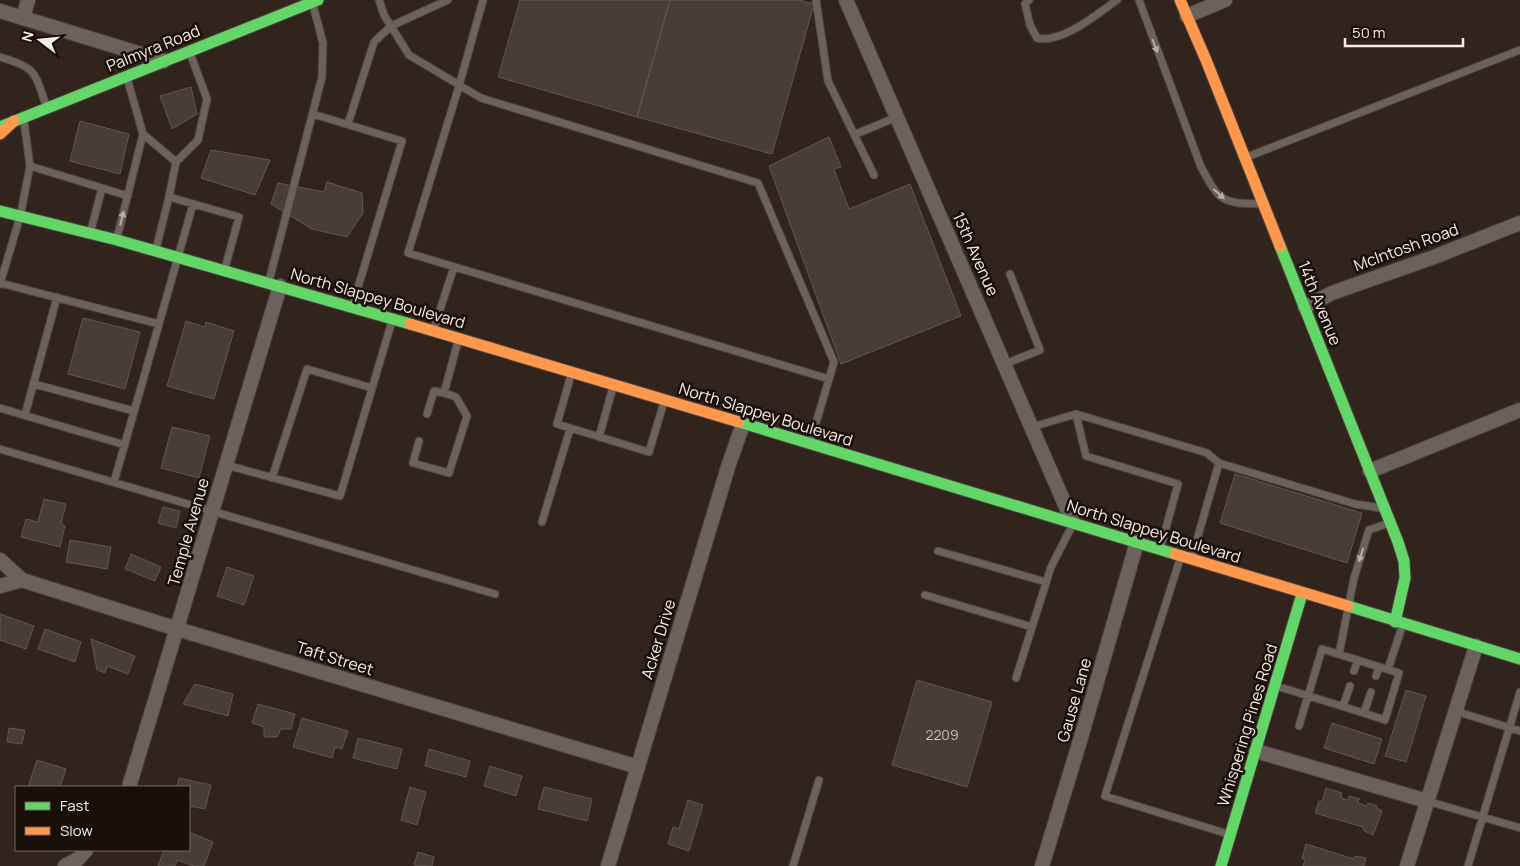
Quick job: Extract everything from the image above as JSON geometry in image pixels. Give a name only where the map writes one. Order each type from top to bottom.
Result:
[{"type":"main road","name":"14th Avenue","points":[[1180,0],[1305,307],[1404,561],[1405,578],[1399,623]]},
{"type":"main road","name":"Palmyra Road","points":[[0,127],[315,1]]},
{"type":"main road","points":[[0,134],[19,119]]},
{"type":"main road","name":"North Slappey Boulevard","points":[[1,210],[117,240],[458,338],[1137,542],[1520,660]]},
{"type":"main road","name":"Whispering Pines Road","points":[[1222,866],[1302,594]]},
{"type":"street","points":[[23,18],[28,0]]},
{"type":"street","name":"15th Avenue","points":[[846,0],[1074,523]]},
{"type":"street","points":[[1187,16],[1225,0]]},
{"type":"street","points":[[0,11],[164,61]]},
{"type":"street","name":"McIntosh Road","points":[[1305,307],[1332,293],[1434,257],[1520,223]]},
{"type":"street","name":"Temple Avenue","points":[[129,786],[226,464],[274,285]]},
{"type":"street","points":[[1370,471],[1520,410]]},
{"type":"street","name":"Acker Drive","points":[[608,866],[722,486],[743,424]]},
{"type":"street","name":"Gause Lane","points":[[1042,866],[1137,542]]},
{"type":"street","name":"Taft Street","points":[[0,560],[22,580],[178,629],[638,767]]},
{"type":"street","points":[[0,586],[22,580]]},
{"type":"street","points":[[1407,866],[1476,646]]},
{"type":"street","points":[[1256,751],[1427,801]]},
{"type":"street","points":[[65,866],[78,859],[85,851]]},
{"type":"lane","points":[[379,0],[384,15],[409,55],[481,98],[758,183],[834,362],[810,444]]},
{"type":"lane","points":[[348,124],[374,42],[391,26],[448,0]]},
{"type":"lane","points":[[483,0],[460,86],[408,253],[829,379]]},
{"type":"lane","points":[[816,0],[828,81],[856,134],[874,175]]},
{"type":"lane","points":[[1028,0],[1024,4],[1030,24],[1037,38],[1046,40],[1063,35],[1117,0]]},
{"type":"lane","points":[[1139,0],[1201,166],[1213,190],[1227,202],[1263,204]]},
{"type":"lane","points":[[274,285],[322,77],[323,43],[315,1]]},
{"type":"lane","points":[[1245,158],[1520,50]]},
{"type":"lane","points":[[156,251],[176,162],[198,140],[207,99],[190,51]]},
{"type":"lane","points":[[0,57],[22,63],[34,72],[47,108]]},
{"type":"lane","points":[[117,240],[143,134],[127,76]]},
{"type":"lane","points":[[313,114],[402,141],[352,307]]},
{"type":"lane","points":[[856,134],[897,117]]},
{"type":"lane","points":[[19,119],[30,166],[20,216],[0,283],[159,324]]},
{"type":"lane","points":[[143,134],[176,162]]},
{"type":"lane","points":[[30,166],[128,196]]},
{"type":"lane","points":[[90,233],[102,188]]},
{"type":"lane","points":[[169,197],[239,217],[224,270]]},
{"type":"lane","points":[[114,482],[193,204]]},
{"type":"lane","points":[[434,331],[454,267]]},
{"type":"lane","points":[[1005,364],[1040,350],[1010,274]]},
{"type":"lane","points":[[25,416],[57,297]]},
{"type":"lane","points":[[226,464],[340,496],[393,319]]},
{"type":"lane","points":[[444,393],[458,338]]},
{"type":"lane","points":[[272,478],[306,369],[372,388]]},
{"type":"lane","points":[[572,372],[557,424],[599,437],[649,452],[664,400]]},
{"type":"lane","points":[[34,384],[134,410]]},
{"type":"lane","points":[[599,437],[614,385]]},
{"type":"lane","points":[[419,441],[413,463],[449,473],[467,416],[456,398],[434,391],[427,414]]},
{"type":"lane","points":[[0,408],[125,445]]},
{"type":"lane","points":[[1076,414],[1086,456],[1178,484],[1160,549]]},
{"type":"lane","points":[[1032,427],[1076,414],[1207,453],[1219,463],[1355,504],[1384,508]]},
{"type":"lane","points":[[542,522],[570,428]]},
{"type":"lane","points":[[0,449],[495,594]]},
{"type":"lane","points":[[1219,463],[1105,796],[1231,835]]},
{"type":"lane","points":[[1339,654],[1354,578],[1369,530],[1390,522]]},
{"type":"lane","points":[[1016,678],[1051,567],[1074,523]]},
{"type":"lane","points":[[938,551],[1046,582]]},
{"type":"lane","points":[[925,595],[1032,627]]},
{"type":"lane","points":[[1388,670],[1399,623]]},
{"type":"lane","points":[[1276,685],[1308,696],[1344,706],[1385,720],[1400,673],[1322,649],[1308,696],[1299,726]]},
{"type":"lane","points":[[1354,670],[1358,660]]},
{"type":"lane","points":[[1376,676],[1379,667]]},
{"type":"lane","points":[[1344,706],[1350,686]]},
{"type":"lane","points":[[1364,713],[1371,692]]},
{"type":"lane","points":[[1468,866],[1520,692]]},
{"type":"lane","points":[[1456,711],[1520,731]]},
{"type":"lane","points":[[793,866],[819,780]]},
{"type":"lane","points":[[1427,801],[1520,828]]},
{"type":"building","points":[[520,0],[670,0],[637,117],[498,77]]},
{"type":"building","points":[[670,0],[799,0],[814,4],[772,154],[637,117]]},
{"type":"building","points":[[191,87],[197,114],[172,129],[160,96]]},
{"type":"building","points":[[80,121],[129,134],[120,174],[70,161]]},
{"type":"building","points":[[829,137],[841,167],[834,169],[849,209],[910,184],[961,316],[841,364],[769,166]]},
{"type":"building","points":[[211,150],[270,160],[255,195],[201,178]]},
{"type":"building","points":[[327,182],[362,193],[363,213],[347,237],[312,229],[271,204],[278,183],[324,192]]},
{"type":"building","points":[[83,318],[140,332],[125,389],[68,374]]},
{"type":"building","points":[[186,321],[205,327],[206,322],[234,331],[214,399],[167,386]]},
{"type":"building","points":[[172,427],[210,436],[199,478],[161,468]]},
{"type":"building","points":[[1235,474],[1362,513],[1347,563],[1220,523]]},
{"type":"building","points":[[44,499],[66,504],[61,523],[65,526],[60,547],[21,537],[26,519],[38,522]]},
{"type":"building","points":[[163,507],[180,511],[176,528],[158,523]]},
{"type":"building","points":[[70,540],[111,547],[107,569],[66,562]]},
{"type":"building","points":[[131,554],[161,567],[155,581],[125,569]]},
{"type":"building","points":[[227,567],[254,576],[244,605],[217,596]]},
{"type":"building","points":[[0,614],[34,626],[26,649],[0,640]]},
{"type":"building","points":[[45,629],[81,642],[75,662],[38,649]]},
{"type":"building","points":[[91,639],[135,656],[128,674],[107,666],[105,673],[97,670]]},
{"type":"building","points":[[917,680],[992,702],[967,787],[892,765]]},
{"type":"building","points":[[195,684],[233,694],[228,716],[183,704]]},
{"type":"building","points":[[1406,690],[1426,696],[1406,762],[1385,756]]},
{"type":"building","points":[[258,704],[295,714],[291,729],[281,729],[277,737],[264,737],[264,727],[252,723]]},
{"type":"building","points":[[302,718],[348,731],[342,749],[335,747],[332,758],[293,747]]},
{"type":"building","points":[[1332,723],[1382,739],[1374,764],[1324,748]]},
{"type":"building","points":[[9,728],[25,730],[22,744],[7,742]]},
{"type":"building","points":[[358,738],[402,749],[397,769],[353,758]]},
{"type":"building","points":[[429,749],[470,761],[466,777],[425,766]]},
{"type":"building","points":[[37,760],[66,769],[60,786],[28,786]]},
{"type":"building","points":[[490,766],[522,776],[516,796],[484,786]]},
{"type":"building","points":[[179,778],[211,785],[205,809],[190,806],[190,786],[177,786]]},
{"type":"building","points":[[410,787],[426,792],[417,825],[401,820]]},
{"type":"building","points":[[544,787],[592,799],[587,821],[538,809]]},
{"type":"building","points":[[1326,788],[1342,793],[1341,798],[1348,800],[1349,796],[1360,799],[1357,802],[1366,806],[1368,803],[1377,806],[1376,808],[1382,811],[1373,835],[1364,831],[1363,827],[1315,813],[1319,801],[1322,801]]},
{"type":"building","points":[[688,800],[703,805],[689,851],[668,844],[673,827],[679,829]]},
{"type":"building","points":[[190,832],[213,842],[204,866],[194,866],[177,860],[175,866],[158,866],[164,851],[190,851]]},
{"type":"building","points":[[1306,844],[1354,859],[1355,856],[1366,858],[1364,866],[1303,866],[1305,860],[1302,858]]},
{"type":"building","points":[[418,852],[434,857],[432,866],[414,865]]},
{"type":"traffic: fast","points":[[0,127],[318,0]]},
{"type":"traffic: fast","points":[[0,211],[117,240],[410,324]]},
{"type":"traffic: fast","points":[[1280,246],[1404,561],[1405,578],[1395,622]]},
{"type":"traffic: fast","points":[[739,422],[1175,554]]},
{"type":"traffic: fast","points":[[1221,866],[1302,594]]},
{"type":"traffic: fast","points":[[1348,606],[1520,659]]},
{"type":"traffic: slow","points":[[1180,0],[1280,246]]},
{"type":"traffic: slow","points":[[0,134],[14,121]]},
{"type":"traffic: slow","points":[[410,324],[739,422]]},
{"type":"traffic: slow","points":[[1175,554],[1348,606]]}]
